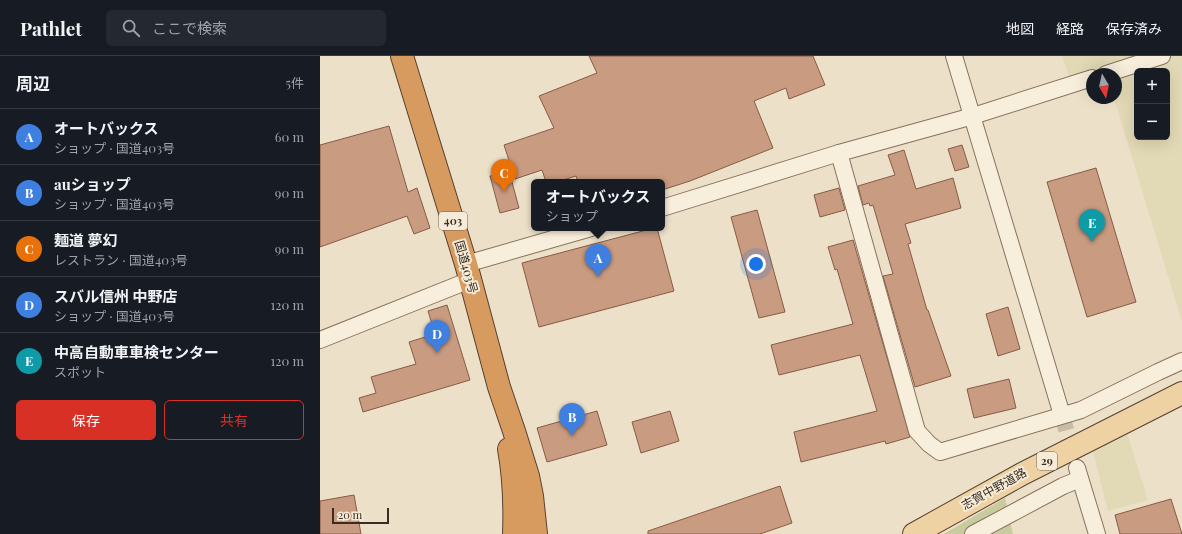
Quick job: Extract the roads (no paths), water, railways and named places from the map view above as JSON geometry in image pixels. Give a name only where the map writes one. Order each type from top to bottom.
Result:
[{"type":"highway","name":"国道403号","points":[[402,56],[468,272],[499,387],[528,476],[532,496],[536,534]]},
{"type":"highway","name":"国道403号","points":[[499,387],[513,480],[515,517],[514,534]]},
{"type":"main road","name":"志賀中野道路","points":[[914,534],[1022,474],[1182,393]]},
{"type":"street","points":[[954,56],[1062,415]]},
{"type":"street","points":[[1122,69],[1162,56]]},
{"type":"street","points":[[665,207],[839,153],[973,116],[1086,80]]},
{"type":"street","points":[[839,153],[917,431],[929,444],[940,452],[1081,410],[1182,361]]},
{"type":"street","points":[[320,340],[468,272],[583,231]]},
{"type":"street","points":[[973,534],[1063,486],[1078,473],[1096,534]]},
{"type":"tunnel","points":[[1062,415],[1074,459]]},
{"type":"place","name":"麺道 夢幻","points":[[504,192]]},
{"type":"place","name":"中高自動車車検センター","points":[[1092,242]]},
{"type":"place","name":"オートバックス","points":[[598,277]]},
{"type":"place","name":"スバル信州 中野店","points":[[437,353]]},
{"type":"place","name":"auショップ","points":[[572,436]]}]
